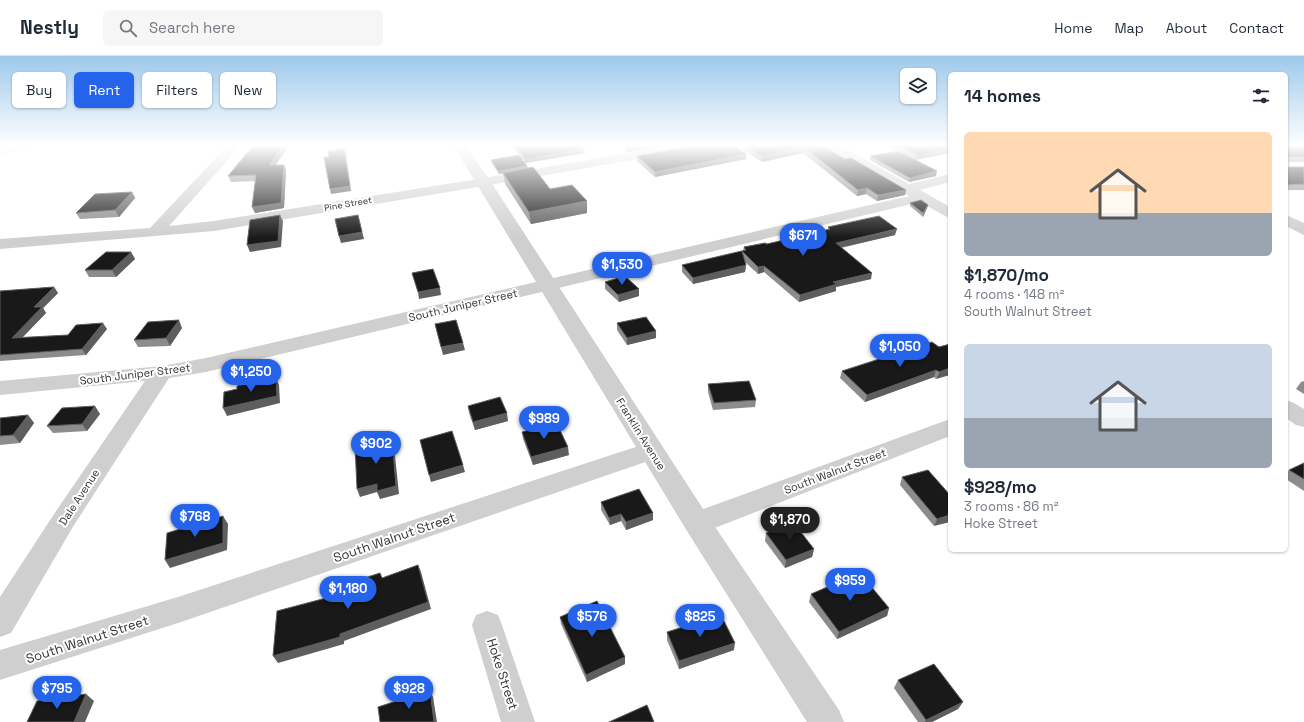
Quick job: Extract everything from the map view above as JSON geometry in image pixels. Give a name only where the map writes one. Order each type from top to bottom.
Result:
[{"type":"street","points":[[155,232],[206,176]]},
{"type":"street","name":"Franklin Avenue","points":[[480,176],[651,451],[827,722]]},
{"type":"street","name":"Pine Street","points":[[0,244],[214,226],[518,176]]},
{"type":"street","points":[[884,176],[948,212]]},
{"type":"street","points":[[907,189],[948,179]]},
{"type":"street","name":"South Juniper Street","points":[[0,388],[162,373],[268,352],[922,197]]},
{"type":"street","points":[[1288,221],[1304,230]]},
{"type":"street","name":"Dale Avenue","points":[[0,623],[65,518],[162,373]]},
{"type":"street","points":[[1288,409],[1304,419]]},
{"type":"street","name":"South Walnut Street","points":[[697,523],[948,428]]},
{"type":"street","name":"South Walnut Street","points":[[0,666],[185,607],[651,451]]},
{"type":"street","name":"Hoke Street","points":[[487,625],[518,722]]},
{"type":"building","points":[[256,176],[283,176],[281,203],[252,207]]},
{"type":"building","points":[[328,176],[348,176],[350,186],[330,189]]},
{"type":"building","points":[[505,176],[540,176],[550,189],[572,185],[587,201],[529,212]]},
{"type":"building","points":[[841,176],[882,176],[906,190],[878,195],[867,188],[858,190]]},
{"type":"building","points":[[907,176],[917,176],[910,178]]},
{"type":"building","points":[[1288,176],[1304,176],[1304,184],[1288,185]]},
{"type":"building","points":[[132,192],[115,210],[76,213],[95,194]]},
{"type":"building","points":[[921,200],[928,205],[923,213],[910,203]]},
{"type":"building","points":[[280,215],[278,241],[247,245],[250,220]]},
{"type":"building","points":[[358,215],[362,232],[339,236],[335,219]]},
{"type":"building","points":[[879,216],[897,229],[836,243],[872,273],[833,282],[837,284],[800,295],[764,266],[758,267],[742,251],[746,265],[693,278],[682,265],[746,250],[744,247],[765,243],[767,244],[830,229],[828,227]]},
{"type":"building","points":[[106,252],[131,252],[112,270],[85,270]]},
{"type":"building","points":[[433,269],[440,288],[418,292],[412,273]]},
{"type":"building","points":[[625,276],[639,289],[618,295],[605,282]]},
{"type":"building","points":[[54,287],[34,307],[42,307],[12,338],[68,335],[76,325],[103,323],[82,349],[0,355],[0,291]]},
{"type":"building","points":[[646,317],[656,331],[627,338],[617,323]]},
{"type":"building","points":[[179,320],[166,338],[134,340],[148,322]]},
{"type":"building","points":[[456,320],[463,343],[441,347],[435,324]]},
{"type":"building","points":[[932,342],[939,347],[948,345],[948,369],[939,372],[936,370],[867,395],[842,371]]},
{"type":"building","points":[[276,378],[277,396],[223,408],[224,392],[237,389],[237,386]]},
{"type":"building","points":[[749,381],[756,400],[714,403],[708,384]]},
{"type":"building","points":[[500,397],[507,413],[473,422],[468,406]]},
{"type":"building","points":[[95,406],[82,424],[47,426],[62,408]]},
{"type":"building","points":[[28,415],[13,435],[0,436],[0,418]]},
{"type":"building","points":[[556,422],[568,447],[531,457],[522,432]]},
{"type":"building","points":[[452,431],[463,465],[429,475],[420,440]]},
{"type":"building","points":[[392,439],[396,486],[377,491],[377,484],[357,489],[355,446]]},
{"type":"building","points":[[1304,463],[1304,479],[1289,470]]},
{"type":"building","points":[[928,470],[948,493],[948,516],[937,519],[902,477]]},
{"type":"building","points":[[639,489],[653,513],[626,522],[621,514],[609,518],[601,502]]},
{"type":"building","points":[[223,516],[223,543],[165,560],[167,533]]},
{"type":"building","points":[[793,522],[814,549],[786,560],[766,533]]},
{"type":"building","points":[[418,565],[428,602],[340,634],[340,637],[273,656],[277,611],[360,589],[358,580],[380,573],[382,578]]},
{"type":"building","points":[[860,573],[889,608],[839,632],[811,594]]},
{"type":"building","points":[[597,601],[625,657],[586,675],[560,617]]},
{"type":"building","points":[[721,615],[735,643],[679,661],[667,632]]},
{"type":"building","points":[[934,664],[963,702],[926,720],[898,680]]},
{"type":"building","points":[[430,690],[434,722],[380,722],[378,707]]},
{"type":"building","points":[[86,694],[74,722],[27,722],[37,701]]},
{"type":"building","points":[[647,705],[654,722],[609,722]]}]
